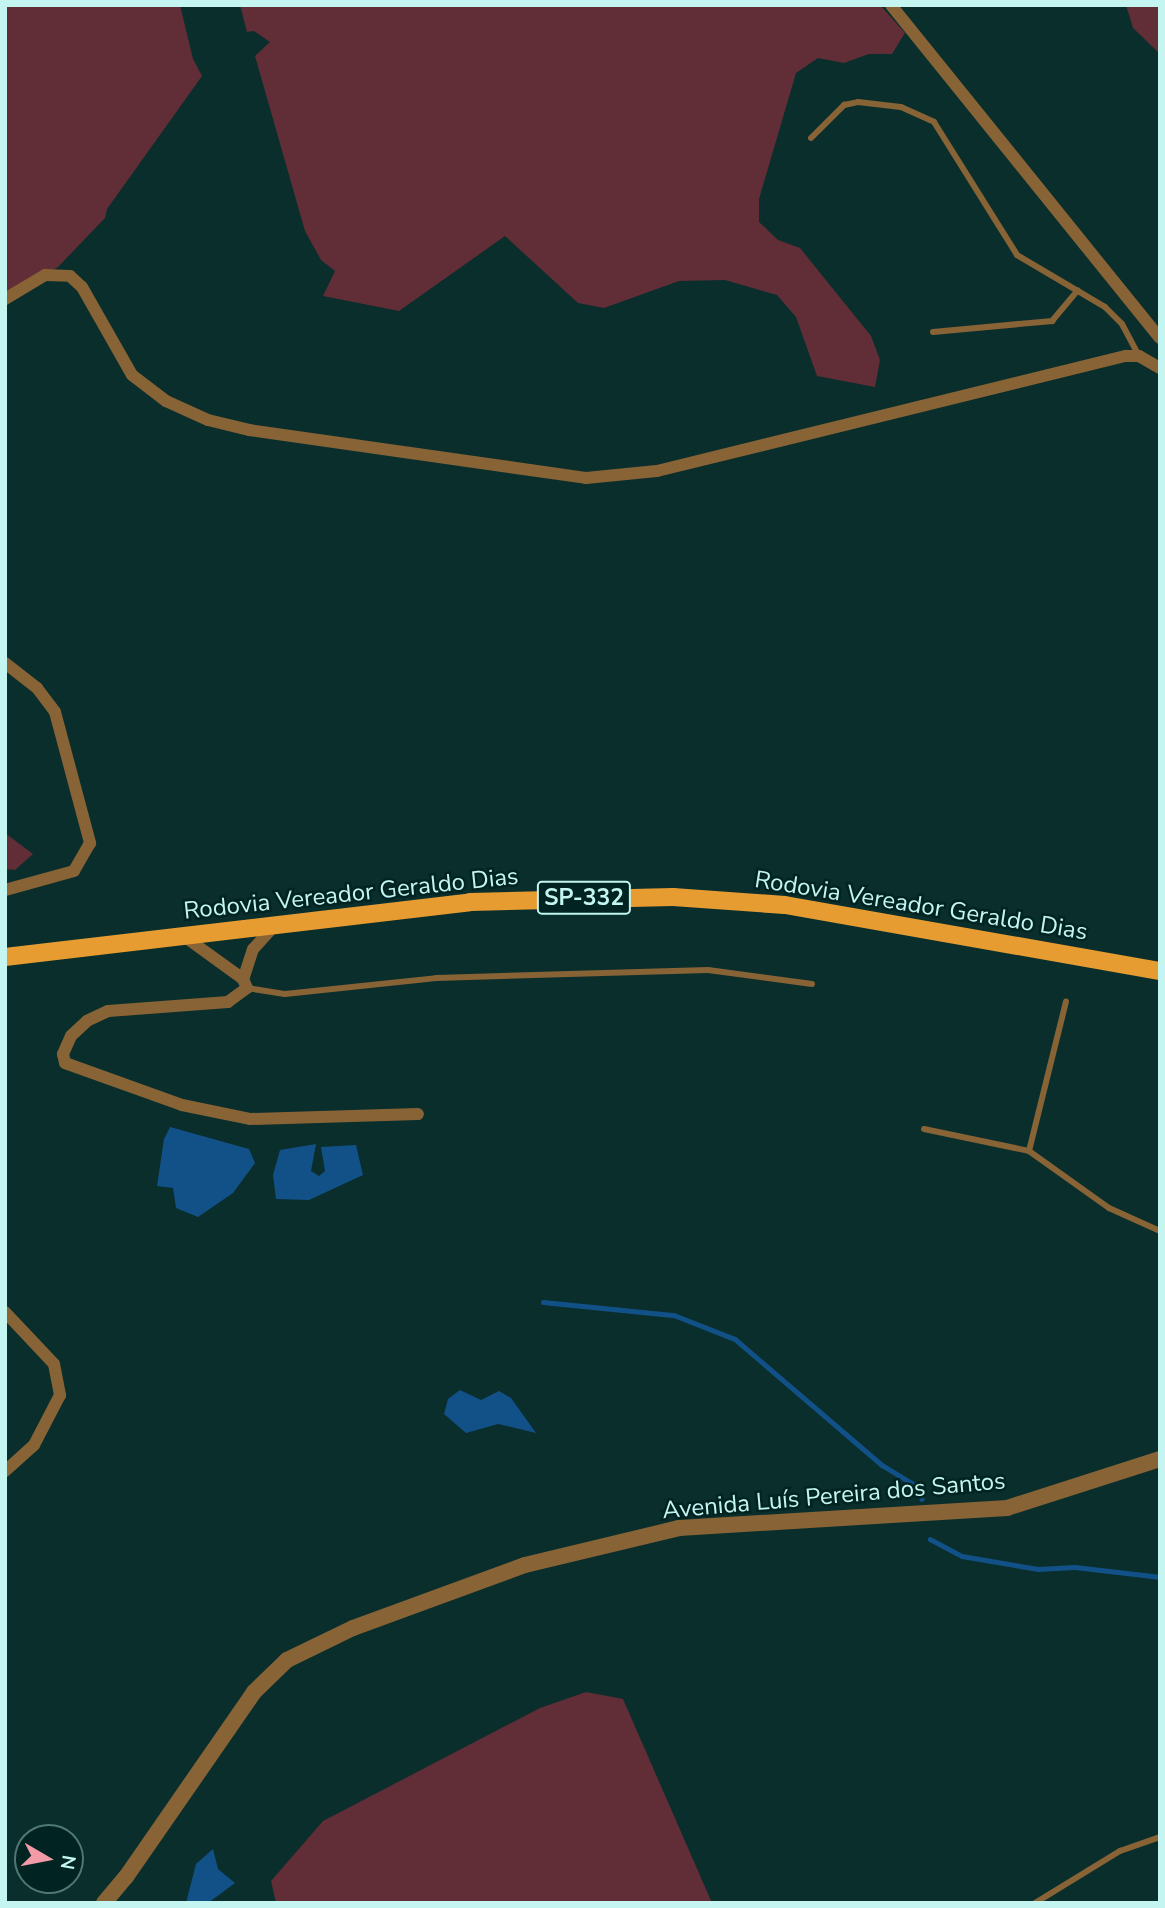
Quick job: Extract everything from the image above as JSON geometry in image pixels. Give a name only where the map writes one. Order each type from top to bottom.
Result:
[{"type":"main road","name":"Rodovia Vereador Geraldo Dias","points":[[7,952],[185,937],[470,902],[673,897],[785,905],[1160,971]]},
{"type":"street","points":[[891,5],[1160,338]]},
{"type":"street","points":[[5,299],[45,275],[70,276],[82,287],[132,375],[166,401],[208,420],[249,430],[586,478],[657,471],[1139,356],[1160,368]]},
{"type":"street","points":[[5,663],[37,688],[55,712],[90,843],[74,871],[5,890]]},
{"type":"street","points":[[274,926],[253,949],[245,984],[215,1006],[108,1011],[87,1021],[71,1036],[63,1059],[77,1070],[99,1079],[182,1105],[250,1119],[418,1114]]},
{"type":"street","points":[[185,937],[245,984]]},
{"type":"street","points":[[5,1312],[54,1364],[60,1395],[34,1445],[5,1471]]},
{"type":"street","name":"Avenida Luís Pereira dos Santos","points":[[109,1901],[254,1692],[287,1660],[353,1628],[525,1565],[679,1528],[1007,1507],[1160,1459]]},
{"type":"lane","points":[[811,138],[844,105],[858,102],[901,107],[927,118],[1017,255],[1078,290],[1122,324],[1139,356]]},
{"type":"lane","points":[[933,332],[1052,321],[1078,290]]},
{"type":"lane","points":[[245,984],[285,994],[436,978],[708,970],[813,984]]},
{"type":"lane","points":[[1029,1152],[1066,1001]]},
{"type":"lane","points":[[924,1129],[1029,1152],[1109,1208],[1160,1231]]},
{"type":"lane","points":[[1035,1903],[1120,1851],[1160,1837]]},
{"type":"shaded area","points":[[5,5],[180,5],[193,59],[202,76],[107,209],[105,218],[58,267],[5,299]]},
{"type":"shaded area","points":[[240,5],[880,5],[905,33],[892,54],[869,54],[844,63],[818,58],[796,73],[759,199],[759,222],[778,240],[800,248],[871,336],[880,360],[875,387],[817,376],[796,317],[777,295],[725,280],[679,281],[604,308],[578,303],[505,236],[399,311],[323,296],[335,271],[321,260],[305,231],[255,56],[270,42],[254,31],[247,32]]},
{"type":"shaded area","points":[[1126,5],[1160,5],[1160,54],[1133,28]]},
{"type":"shaded area","points":[[5,833],[33,854],[15,870],[5,869]]},
{"type":"shaded area","points":[[586,1692],[623,1699],[712,1903],[276,1903],[271,1881],[323,1821],[540,1708]]},
{"type":"water","points":[[170,1127],[249,1149],[255,1163],[233,1193],[198,1217],[176,1208],[173,1188],[157,1186],[164,1139]]},
{"type":"water","points":[[316,1144],[311,1171],[319,1176],[325,1171],[321,1147],[356,1145],[363,1175],[309,1200],[276,1199],[273,1175],[280,1150]]},
{"type":"water","points":[[460,1390],[481,1400],[499,1391],[511,1398],[536,1433],[498,1424],[466,1433],[444,1414],[448,1399]]},
{"type":"water","points":[[213,1849],[218,1869],[235,1883],[208,1903],[186,1903],[196,1864]]},
{"type":"waterway","points":[[543,1302],[674,1315],[735,1339],[882,1465],[920,1488],[922,1499]]},
{"type":"waterway","points":[[930,1539],[962,1556],[1038,1569],[1075,1567],[1160,1577]]}]
